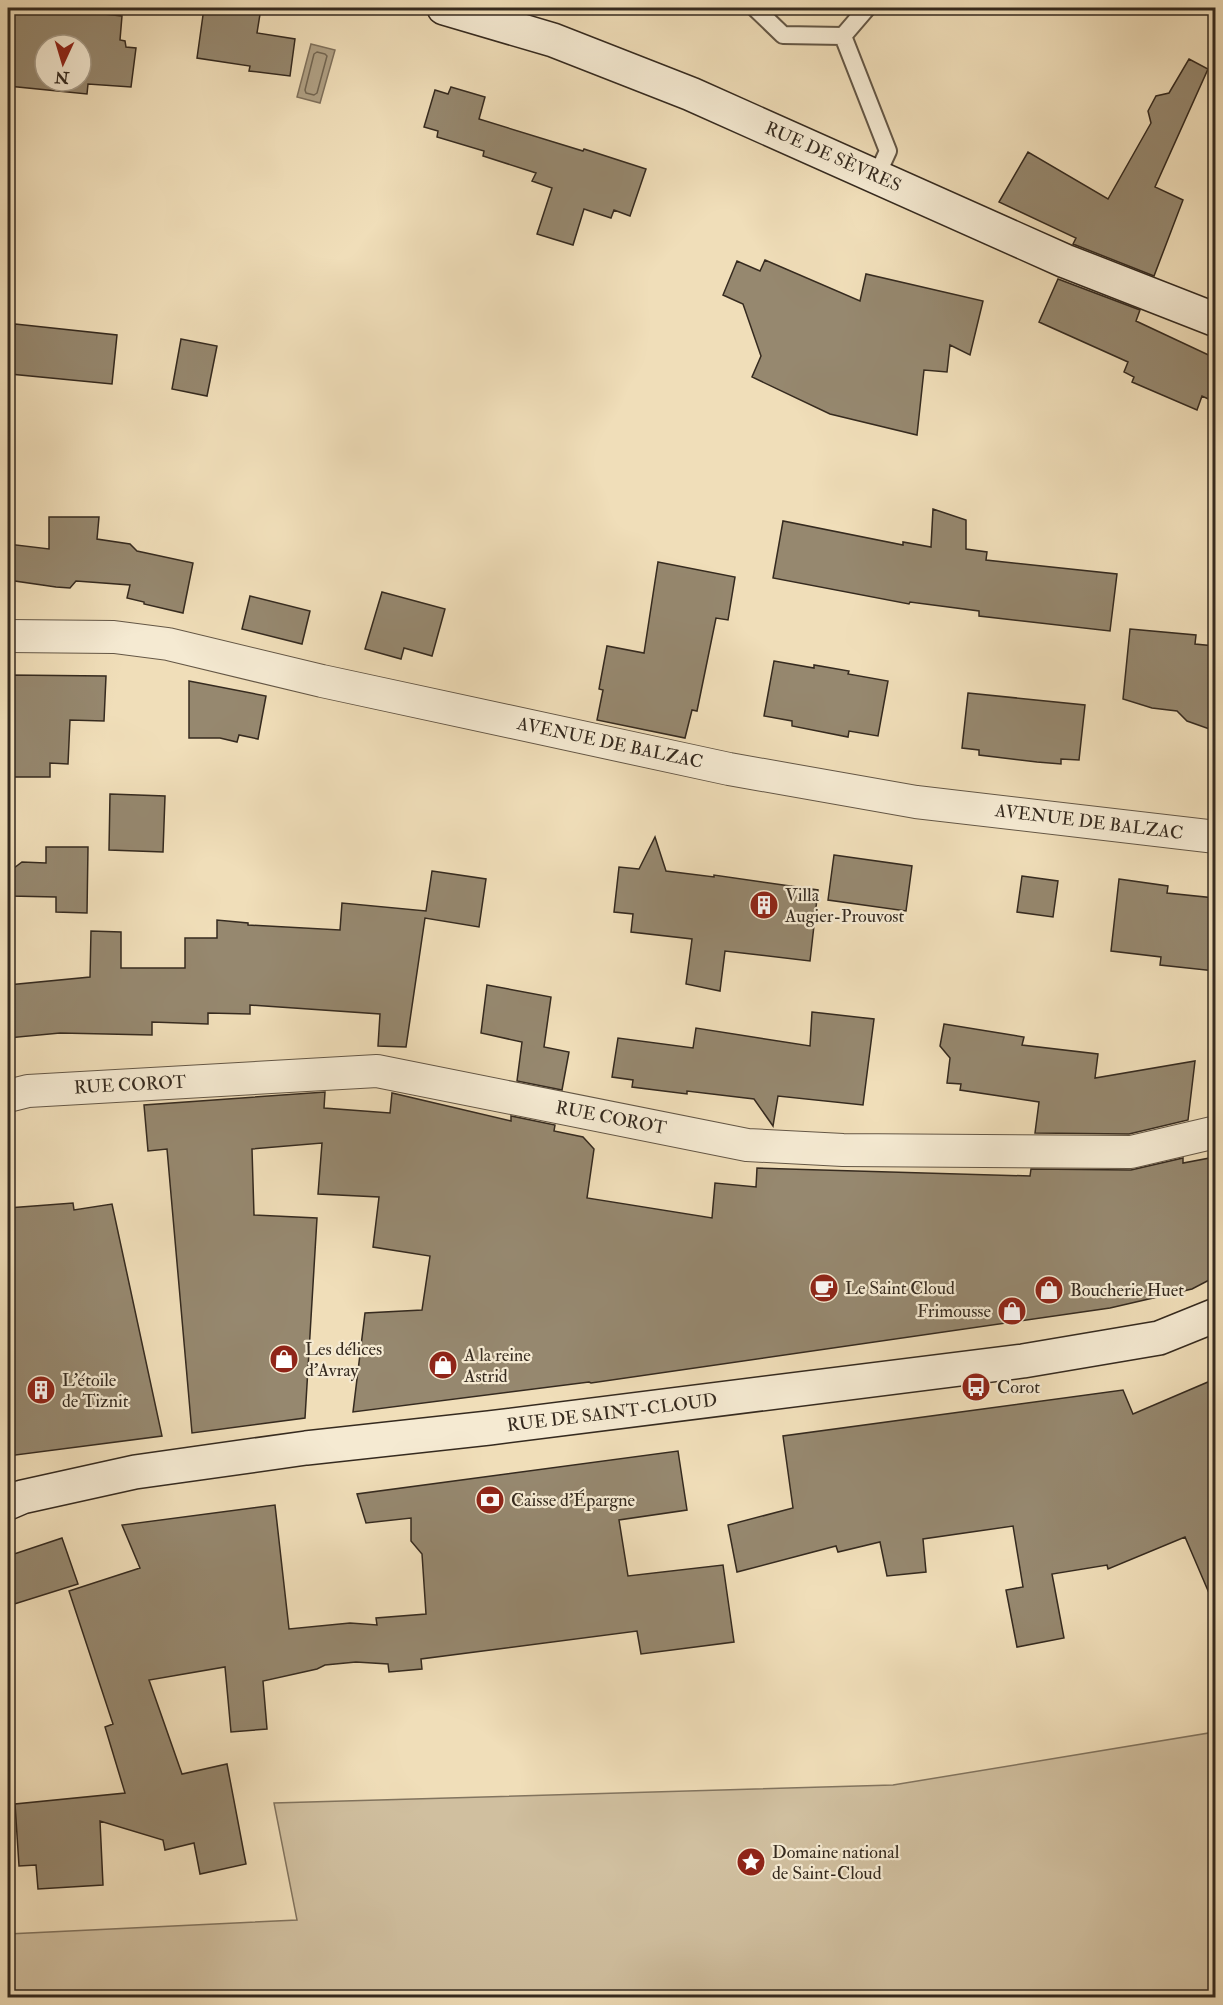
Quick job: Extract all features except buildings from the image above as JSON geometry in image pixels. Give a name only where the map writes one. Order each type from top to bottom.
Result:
[{"type":"main road","name":"RUE DE SÈVRES","points":[[444,8],[553,40],[691,94],[1065,261],[1215,320]]},
{"type":"main road","name":"RUE DE SAINT-CLOUD","points":[[8,1503],[22,1497],[135,1472],[306,1448],[489,1428],[1023,1360],[1158,1338],[1215,1316]]},
{"type":"street","name":"AVENUE DE BALZAC","points":[[8,636],[114,637],[168,644],[322,681],[729,769],[916,802],[1215,837]]},
{"type":"street","name":"RUE COROT","points":[[8,1096],[28,1091],[377,1071],[747,1145],[843,1150],[1131,1152],[1215,1132]]},
{"type":"lane","points":[[755,8],[783,35],[843,36]]},
{"type":"lane","points":[[843,36],[867,8]]},
{"type":"lane","points":[[843,36],[888,151],[876,177]]},
{"type":"shaded area","name":"Domaine national de Saint-Cloud","points":[[1215,1732],[1215,1997],[8,1997],[8,1934],[297,1920],[274,1803],[893,1785]]},
{"type":"water","points":[[311,44],[335,50],[320,103],[297,97]]},
{"type":"place","name":"Villa Augier-Prouvost","points":[[764,905]]},
{"type":"place","name":"Le Saint Cloud","points":[[824,1288]]},
{"type":"place","name":"Boucherie Huet","points":[[1049,1290]]},
{"type":"place","name":"Frimousse","points":[[1012,1311]]},
{"type":"place","name":"Les délices d'Avray","points":[[284,1359]]},
{"type":"place","name":"A la reine Astrid","points":[[443,1365]]},
{"type":"place","name":"Corot","points":[[976,1387]]},
{"type":"place","name":"L'étoile de Tiznit","points":[[41,1390]]},
{"type":"place","name":"Caisse d’Épargne","points":[[490,1500]]},
{"type":"place","name":"Domaine national de Saint-Cloud","points":[[751,1862]]}]
